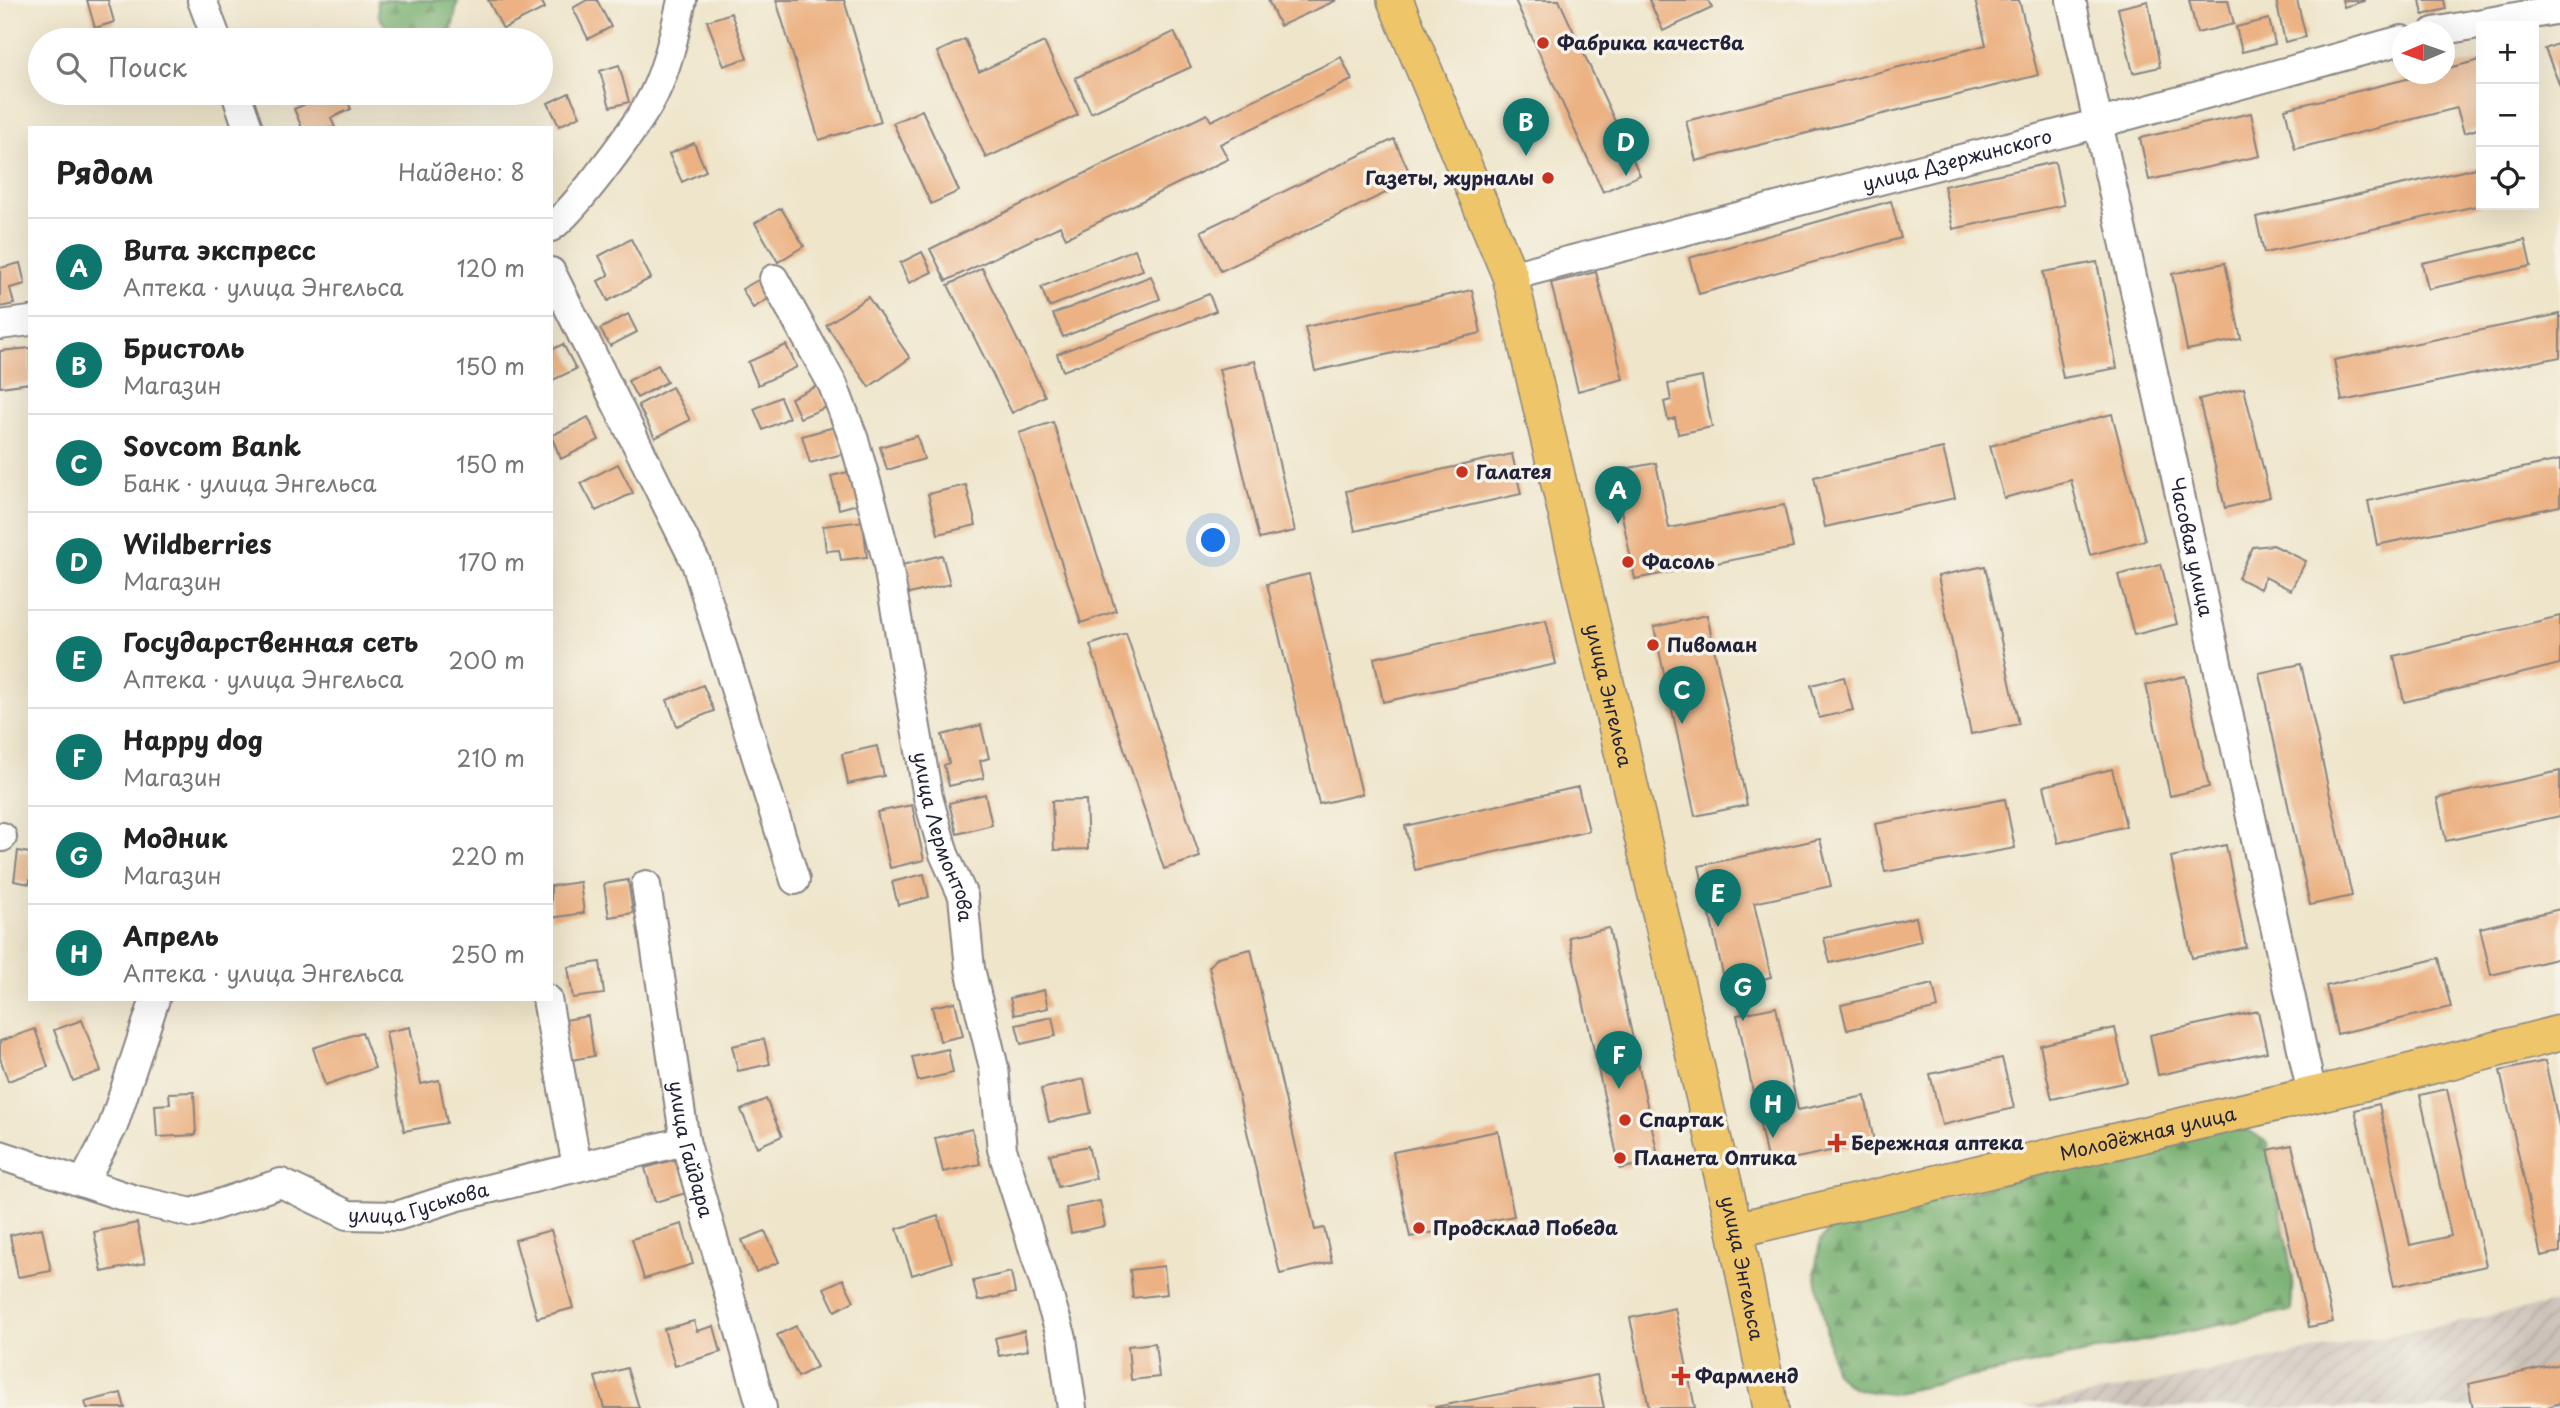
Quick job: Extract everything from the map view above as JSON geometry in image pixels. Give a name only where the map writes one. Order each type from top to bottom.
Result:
[{"type":"main road","name":"улица Энгельса","points":[[1395,0],[1510,276],[1735,1230],[1771,1408]]},
{"type":"main road","name":"Молодёжная улица","points":[[1735,1230],[2560,1033]]},
{"type":"street","points":[[202,0],[212,28]]},
{"type":"street","points":[[553,227],[594,181],[654,95],[674,36],[682,0]]},
{"type":"street","name":"Часовая улица","points":[[2071,0],[2312,1094]]},
{"type":"street","points":[[2455,28],[2560,9]]},
{"type":"street","name":"улица Дзержинского","points":[[1510,276],[2100,123],[2392,43]]},
{"type":"street","points":[[240,105],[247,126]]},
{"type":"street","points":[[553,276],[696,563],[795,880]]},
{"type":"street","name":"улица Лермонтова","points":[[774,279],[833,385],[854,440],[873,506],[887,561],[929,797],[944,854],[963,896],[970,969],[994,1068],[1002,1149],[1062,1338],[1072,1408]]},
{"type":"street","points":[[0,325],[28,321]]},
{"type":"street","name":"улица Гайдара","points":[[646,885],[685,1141],[762,1408]]},
{"type":"street","points":[[84,1181],[113,1126],[154,1001]]},
{"type":"street","points":[[547,1001],[577,1167]]},
{"type":"street","name":"улица Гуськова","points":[[0,1155],[135,1200],[192,1213],[281,1183],[348,1215],[397,1216],[455,1197],[685,1141]]},
{"type":"shaded area","points":[[2560,1302],[2560,1408],[2023,1408]]},
{"type":"green space","points":[[377,0],[458,0],[452,28],[387,28],[379,17]]},
{"type":"green space","points":[[2226,1125],[2242,1126],[2268,1143],[2293,1279],[2291,1310],[1890,1394],[1851,1386],[1834,1370],[1815,1272],[1820,1241],[1831,1228]]},
{"type":"building","points":[[87,0],[108,0],[114,22],[95,28]]},
{"type":"building","points":[[488,0],[541,0],[545,8],[502,28]]},
{"type":"building","points":[[587,0],[597,0],[611,27],[588,39],[573,8]]},
{"type":"building","points":[[776,0],[844,0],[881,122],[819,140]]},
{"type":"building","points":[[1268,0],[1337,0],[1280,26]]},
{"type":"building","points":[[1515,0],[1559,0],[1640,175],[1603,192]]},
{"type":"building","points":[[1649,0],[1708,0],[1712,8],[1663,31]]},
{"type":"building","points":[[1975,0],[2019,0],[2038,75],[1696,161],[1686,121],[1986,45]]},
{"type":"building","points":[[2189,0],[2228,0],[2234,24],[2197,33]]},
{"type":"building","points":[[2276,0],[2297,0],[2306,37],[2285,42]]},
{"type":"building","points":[[2342,0],[2364,0],[2364,1],[2344,7]]},
{"type":"building","points":[[2420,0],[2444,0],[2446,9],[2423,15]]},
{"type":"building","points":[[2148,1],[2160,67],[2133,73],[2118,8]]},
{"type":"building","points":[[731,13],[747,58],[724,66],[707,21]]},
{"type":"building","points":[[2269,19],[2275,44],[2242,52],[2236,27]]},
{"type":"building","points":[[1174,32],[1191,67],[1091,113],[1075,78]]},
{"type":"building","points":[[965,39],[979,72],[1044,42],[1078,115],[986,158],[937,52]]},
{"type":"building","points":[[2560,43],[2560,86],[2545,49]]},
{"type":"building","points":[[1341,57],[1352,80],[1220,144],[1228,159],[1066,238],[1060,226],[946,281],[930,249],[1207,114],[1211,121]]},
{"type":"building","points":[[2476,61],[2476,129],[2464,133],[2457,108],[2295,149],[2285,109],[2392,83],[2455,84],[2455,66]]},
{"type":"building","points":[[619,65],[629,102],[610,107],[600,71]]},
{"type":"building","points":[[569,93],[580,116],[559,126],[549,105],[553,105],[553,101]]},
{"type":"building","points":[[303,105],[349,105],[351,109],[331,118],[334,126],[301,126],[294,109]]},
{"type":"building","points":[[922,110],[959,191],[931,204],[893,123]]},
{"type":"building","points":[[2251,113],[2260,156],[2149,180],[2140,138]]},
{"type":"building","points":[[1394,139],[1413,180],[1221,271],[1201,231]]},
{"type":"building","points":[[694,143],[706,171],[682,182],[669,154]]},
{"type":"building","points":[[2055,162],[2064,205],[1953,229],[1944,186]]},
{"type":"building","points":[[2476,168],[2476,206],[2264,253],[2256,217]]},
{"type":"building","points":[[1891,201],[1901,238],[1699,294],[1689,258]]},
{"type":"building","points":[[781,208],[804,246],[778,262],[755,223]]},
{"type":"building","points":[[631,239],[651,278],[608,301],[598,281],[609,275],[599,256]]},
{"type":"building","points":[[2525,240],[2531,266],[2428,289],[2422,263]]},
{"type":"building","points":[[1135,249],[1143,270],[1049,307],[1041,287]]},
{"type":"building","points":[[922,252],[932,272],[909,283],[900,263]]},
{"type":"building","points":[[2097,262],[2117,368],[2063,378],[2043,272]]},
{"type":"building","points":[[20,263],[25,284],[10,288],[14,304],[0,307],[0,268]]},
{"type":"building","points":[[2225,263],[2241,339],[2187,350],[2172,274]]},
{"type":"building","points":[[982,268],[1045,396],[1012,413],[948,285]]},
{"type":"building","points":[[1596,272],[1623,379],[1578,391],[1551,283]]},
{"type":"building","points":[[765,276],[776,294],[753,308],[742,289]]},
{"type":"building","points":[[1151,276],[1160,299],[1063,337],[1053,314]]},
{"type":"building","points":[[1472,290],[1481,333],[1315,371],[1305,327]]},
{"type":"building","points":[[1209,294],[1216,311],[1063,371],[1057,354]]},
{"type":"building","points":[[868,297],[910,358],[869,387],[826,325]]},
{"type":"building","points":[[628,314],[637,332],[610,346],[600,329]]},
{"type":"building","points":[[2560,314],[2560,357],[2342,401],[2334,360]]},
{"type":"building","points":[[563,344],[576,369],[553,380],[553,349]]},
{"type":"building","points":[[786,345],[797,367],[758,385],[748,362]]},
{"type":"building","points":[[28,348],[28,383],[0,387],[0,351]]},
{"type":"building","points":[[1255,361],[1295,531],[1259,539],[1219,369]]},
{"type":"building","points":[[658,365],[667,382],[637,398],[628,381]]},
{"type":"building","points":[[1702,377],[1712,427],[1678,434],[1675,418],[1668,420],[1664,402],[1671,400],[1668,384]]},
{"type":"building","points":[[817,386],[827,407],[800,418],[791,398]]},
{"type":"building","points":[[672,387],[690,420],[655,438],[638,405]]},
{"type":"building","points":[[2244,388],[2270,497],[2225,508],[2199,399]]},
{"type":"building","points":[[780,397],[789,418],[763,430],[754,409]]},
{"type":"building","points":[[2112,414],[2145,540],[2090,555],[2071,480],[2004,498],[1990,446]]},
{"type":"building","points":[[588,417],[599,440],[561,459],[553,435]]},
{"type":"building","points":[[1053,422],[1116,611],[1081,623],[1019,433]]},
{"type":"building","points":[[834,427],[842,454],[810,463],[802,436]]},
{"type":"building","points":[[917,436],[924,459],[887,470],[880,447]]},
{"type":"building","points":[[1943,448],[1955,498],[1825,527],[1814,477]]},
{"type":"building","points":[[1512,454],[1521,494],[1355,531],[1346,491]]},
{"type":"building","points":[[2560,460],[2560,506],[2377,545],[2368,501]]},
{"type":"building","points":[[1656,463],[1669,528],[1784,505],[1793,548],[1635,579],[1613,471]]},
{"type":"building","points":[[618,464],[633,493],[596,511],[581,483]]},
{"type":"building","points":[[852,471],[861,503],[839,509],[831,476]]},
{"type":"building","points":[[966,485],[976,525],[938,534],[928,494]]},
{"type":"building","points":[[863,521],[867,557],[841,560],[839,550],[826,551],[823,526]]},
{"type":"building","points":[[2273,545],[2306,561],[2291,590],[2265,577],[2260,589],[2238,578],[2253,547]]},
{"type":"building","points":[[942,555],[950,584],[905,595],[898,566]]},
{"type":"building","points":[[2161,564],[2177,624],[2134,635],[2118,575]]},
{"type":"building","points":[[1985,566],[2019,724],[1971,734],[1938,576]]},
{"type":"building","points":[[1309,574],[1362,794],[1319,804],[1267,584]]},
{"type":"building","points":[[1707,615],[1747,805],[1695,816],[1654,627]]},
{"type":"building","points":[[2560,616],[2560,664],[2404,702],[2394,656]]},
{"type":"building","points":[[1546,620],[1556,664],[1383,702],[1374,658]]},
{"type":"building","points":[[1126,633],[1200,857],[1164,869],[1090,645]]},
{"type":"building","points":[[2301,664],[2352,896],[2310,905],[2259,673]]},
{"type":"building","points":[[2185,676],[2209,787],[2170,796],[2146,685]]},
{"type":"building","points":[[1844,677],[1853,710],[1819,718],[1811,685]]},
{"type":"building","points":[[703,685],[714,711],[677,726],[667,700]]},
{"type":"building","points":[[981,725],[989,758],[980,761],[984,778],[949,786],[944,765],[949,763],[942,735]]},
{"type":"building","points":[[877,746],[884,776],[848,784],[842,754]]},
{"type":"building","points":[[2112,769],[2126,826],[2058,843],[2044,786]]},
{"type":"building","points":[[2560,771],[2560,816],[2446,841],[2437,798]]},
{"type":"building","points":[[1578,787],[1589,831],[1415,870],[1405,826]]},
{"type":"building","points":[[985,794],[992,825],[957,834],[949,803]]},
{"type":"building","points":[[2005,799],[2015,848],[1885,872],[1875,824]]},
{"type":"building","points":[[1086,800],[1088,849],[1054,850],[1052,801]]},
{"type":"building","points":[[912,805],[924,860],[890,868],[877,812]]},
{"type":"building","points":[[1820,839],[1831,886],[1754,903],[1771,977],[1726,988],[1699,866]]},
{"type":"building","points":[[2226,845],[2246,947],[2192,958],[2171,857]]},
{"type":"building","points":[[18,851],[28,853],[28,884],[14,881]]},
{"type":"building","points":[[924,874],[929,897],[898,905],[892,882]]},
{"type":"building","points":[[628,880],[633,913],[609,917],[604,884]]},
{"type":"building","points":[[580,882],[584,913],[553,918],[553,886]]},
{"type":"building","points":[[2560,909],[2560,958],[2491,975],[2480,928]]},
{"type":"building","points":[[1916,917],[1921,941],[1830,963],[1824,938]]},
{"type":"building","points":[[1609,928],[1659,1160],[1620,1169],[1569,937]]},
{"type":"building","points":[[1251,949],[1315,1230],[1324,1228],[1332,1262],[1280,1274],[1209,967],[1218,957]]},
{"type":"building","points":[[2439,958],[2451,1007],[2337,1034],[2326,986]]},
{"type":"building","points":[[600,962],[604,994],[573,998],[568,967]]},
{"type":"building","points":[[1933,984],[1938,1008],[1847,1030],[1841,1005]]},
{"type":"building","points":[[1044,990],[1048,1008],[1014,1015],[1010,998]]},
{"type":"building","points":[[955,1002],[963,1036],[940,1041],[932,1007]]},
{"type":"building","points":[[1776,1007],[1798,1110],[1865,1096],[1874,1142],[1768,1164],[1737,1015]]},
{"type":"building","points":[[2258,1011],[2267,1052],[2158,1075],[2150,1035]]},
{"type":"building","points":[[588,1016],[594,1056],[571,1060],[565,1020]]},
{"type":"building","points":[[1052,1017],[1056,1036],[1021,1044],[1016,1025]]},
{"type":"building","points":[[82,1020],[101,1071],[73,1081],[54,1030]]},
{"type":"building","points":[[410,1027],[421,1084],[439,1080],[447,1123],[404,1131],[386,1032]]},
{"type":"building","points":[[2115,1028],[2127,1082],[2052,1099],[2040,1045]]},
{"type":"building","points":[[35,1029],[48,1067],[8,1081],[0,1058],[0,1041]]},
{"type":"building","points":[[362,1032],[375,1068],[325,1085],[313,1048]]},
{"type":"building","points":[[764,1039],[770,1064],[738,1071],[732,1046]]},
{"type":"building","points":[[948,1049],[953,1073],[918,1081],[912,1057]]},
{"type":"building","points":[[2002,1058],[2014,1108],[1942,1125],[1930,1074]]},
{"type":"building","points":[[2545,1061],[2560,1130],[2560,1252],[2541,1256],[2500,1071]]},
{"type":"building","points":[[1084,1079],[1091,1113],[1049,1122],[1041,1089]]},
{"type":"building","points":[[2447,1089],[2486,1266],[2394,1286],[2355,1110],[2379,1104],[2410,1245],[2451,1236],[2420,1095]]},
{"type":"building","points":[[194,1092],[196,1135],[157,1137],[155,1105],[170,1104],[169,1093]]},
{"type":"building","points":[[766,1099],[782,1136],[757,1147],[741,1110]]},
{"type":"building","points":[[972,1129],[980,1164],[943,1172],[935,1138]]},
{"type":"building","points":[[1498,1131],[1514,1216],[1410,1237],[1393,1152]]},
{"type":"building","points":[[2292,1145],[2333,1322],[2309,1327],[2268,1150]]},
{"type":"building","points":[[1088,1146],[1096,1178],[1058,1187],[1050,1154]]},
{"type":"building","points":[[676,1159],[686,1193],[655,1202],[645,1168]]},
{"type":"building","points":[[1100,1201],[1105,1226],[1071,1233],[1066,1208]]},
{"type":"building","points":[[938,1216],[952,1262],[912,1275],[897,1229]]},
{"type":"building","points":[[137,1223],[145,1263],[102,1272],[94,1232]]},
{"type":"building","points":[[682,1224],[693,1264],[644,1279],[632,1239]]},
{"type":"building","points":[[42,1228],[51,1271],[18,1277],[10,1235]]},
{"type":"building","points":[[551,1230],[573,1308],[537,1318],[515,1240]]},
{"type":"building","points":[[765,1231],[779,1262],[756,1272],[742,1240]]},
{"type":"building","points":[[1164,1266],[1167,1294],[1133,1298],[1130,1270]]},
{"type":"building","points":[[1011,1272],[1015,1293],[978,1301],[973,1281]]},
{"type":"building","points":[[843,1279],[854,1301],[835,1311],[824,1288]]},
{"type":"building","points":[[1675,1308],[1695,1408],[1649,1408],[1630,1318]]},
{"type":"building","points":[[694,1321],[697,1331],[714,1326],[721,1352],[675,1366],[664,1329]]},
{"type":"building","points":[[796,1326],[817,1367],[798,1377],[777,1335]]},
{"type":"building","points":[[1024,1331],[1028,1350],[999,1356],[995,1338]]},
{"type":"building","points":[[1155,1343],[1159,1377],[1131,1380],[1128,1346]]},
{"type":"building","points":[[2560,1364],[2560,1403],[2545,1408],[2473,1408],[2468,1384]]},
{"type":"building","points":[[627,1368],[639,1408],[604,1408],[595,1377]]},
{"type":"building","points":[[1597,1375],[1604,1408],[1435,1408],[1435,1407]]},
{"type":"building","points":[[121,1393],[125,1408],[87,1408],[85,1402]]},
{"type":"place","name":"Фабрика качества","points":[[1543,43]]},
{"type":"place","name":"Бристоль","points":[[1526,156]]},
{"type":"place","name":"Wildberries","points":[[1626,176]]},
{"type":"place","name":"Газеты, журналы","points":[[1548,178]]},
{"type":"place","name":"Галатея","points":[[1462,472]]},
{"type":"place","name":"Вита экспресс","points":[[1618,524]]},
{"type":"place","name":"Фасоль","points":[[1628,562]]},
{"type":"place","name":"Пивоман","points":[[1653,645]]},
{"type":"place","name":"Sovcom Bank","points":[[1682,724]]},
{"type":"place","name":"Государственная сеть","points":[[1718,927]]},
{"type":"place","name":"Модник","points":[[1743,1021]]},
{"type":"place","name":"Happy dog","points":[[1619,1089]]},
{"type":"place","name":"Спартак","points":[[1625,1120]]},
{"type":"place","name":"Апрель","points":[[1773,1138]]},
{"type":"place","name":"Бережная аптека","points":[[1837,1143]]},
{"type":"place","name":"Планета Оптика","points":[[1620,1158]]},
{"type":"place","name":"Продсклад Победа","points":[[1419,1228]]},
{"type":"place","name":"Фармленд","points":[[1681,1376]]}]
